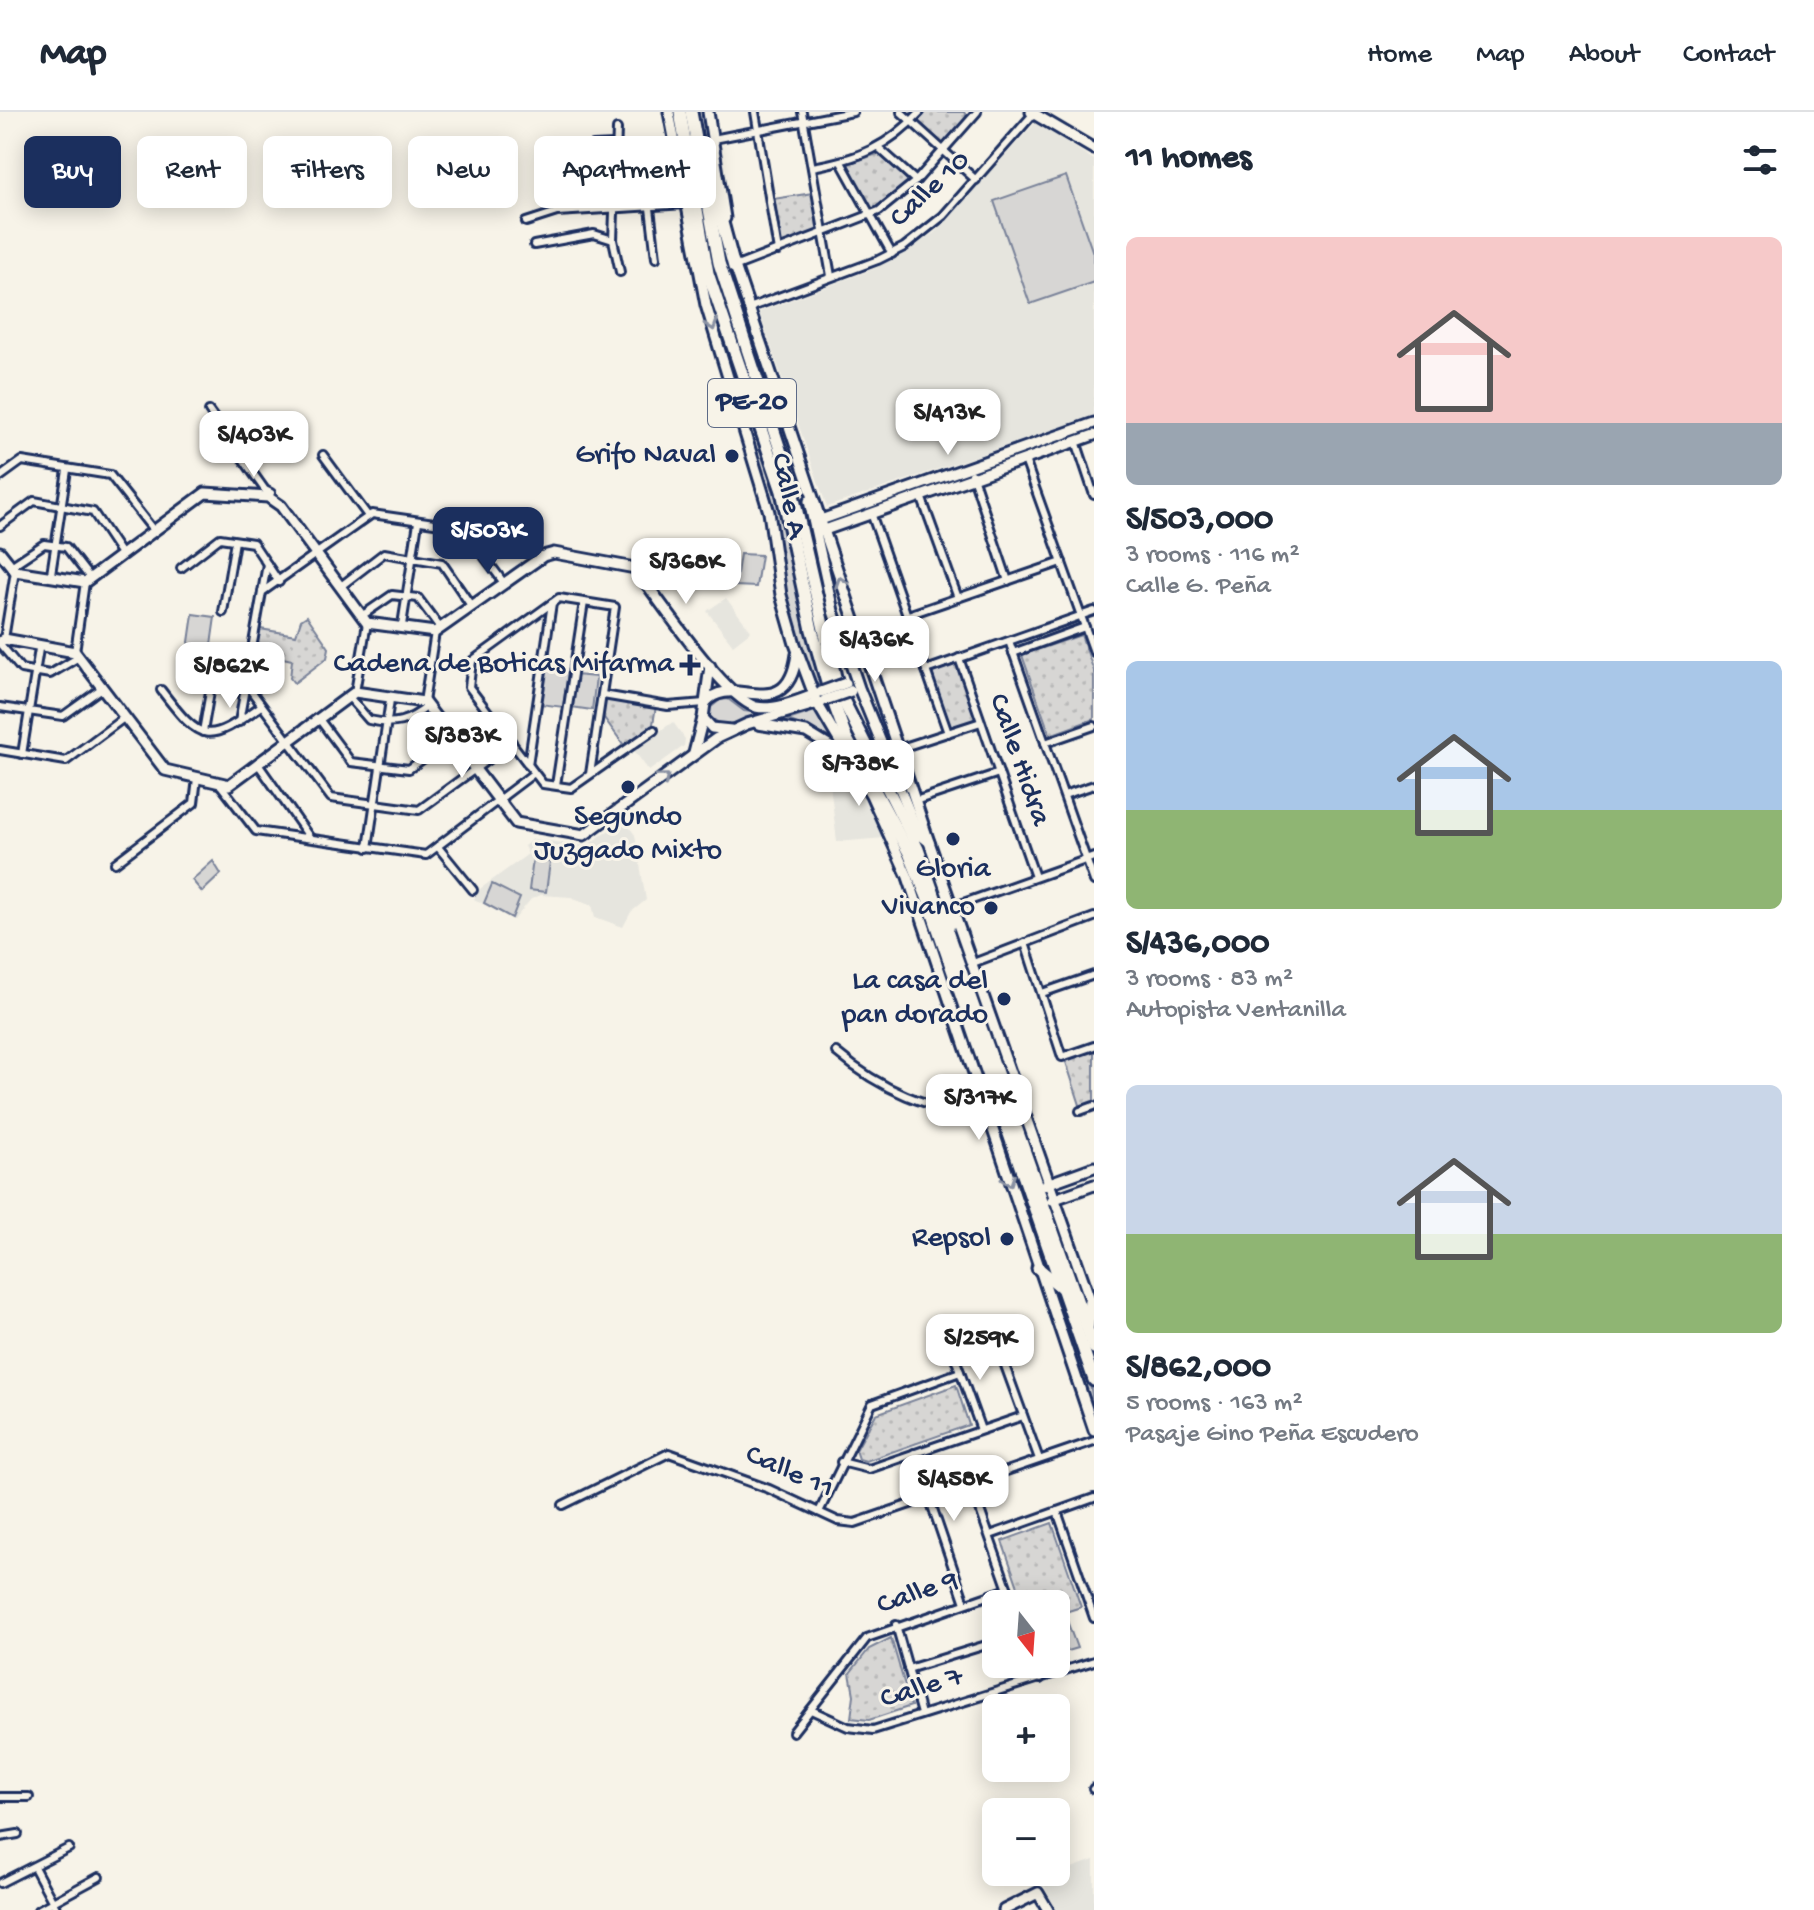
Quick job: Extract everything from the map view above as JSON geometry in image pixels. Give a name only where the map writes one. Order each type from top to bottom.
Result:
[{"type":"highway","name":"PE-20","points":[[680,112],[708,273],[782,491],[818,656],[909,828],[948,929],[1038,1187]]},
{"type":"highway","name":"PE-20","points":[[692,112],[719,263],[789,477],[846,737],[909,853],[1044,1203],[1094,1348]]},
{"type":"highway","points":[[692,112],[734,267]]},
{"type":"highway","points":[[948,929],[952,907]]},
{"type":"highway","name":"PE-20","points":[[1044,1203],[1062,1288],[1094,1380]]},
{"type":"highway","points":[[1038,1268],[1062,1288]]},
{"type":"highway","points":[[1087,1329],[1092,1306]]},
{"type":"street","name":"Calle A","points":[[669,112],[673,136]]},
{"type":"street","points":[[708,112],[712,136]]},
{"type":"street","points":[[755,112],[778,251]]},
{"type":"street","points":[[802,112],[821,236],[831,276]]},
{"type":"street","points":[[716,139],[758,133],[853,112]]},
{"type":"street","points":[[901,112],[976,180]]},
{"type":"street","points":[[812,167],[841,162],[879,148],[920,112]]},
{"type":"street","points":[[734,267],[869,217],[916,181],[973,113]]},
{"type":"street","points":[[1036,113],[1094,149]]},
{"type":"street","name":"Calle 10","points":[[749,308],[892,254],[932,226],[1036,113]]},
{"type":"street","points":[[616,136],[617,129]]},
{"type":"street","points":[[879,148],[916,181]]},
{"type":"street","points":[[716,157],[734,267],[800,456],[818,527],[833,611],[836,692],[851,761],[882,816],[908,877],[1094,1430]]},
{"type":"street","points":[[841,162],[892,254]]},
{"type":"street","points":[[526,222],[557,212],[650,208],[656,258]]},
{"type":"street","name":"Calle A","points":[[687,208],[706,305],[769,512],[781,595],[797,650],[836,692]]},
{"type":"street","points":[[613,210],[613,240],[620,272]]},
{"type":"street","points":[[534,245],[594,234],[613,240]]},
{"type":"street","points":[[209,411],[265,490],[281,506],[365,619],[438,631],[543,556],[554,553],[635,568],[710,666],[744,702],[765,708],[836,692]]},
{"type":"street","points":[[818,527],[971,472],[1046,439],[1094,423]]},
{"type":"street","points":[[971,472],[1025,460],[1094,435]]},
{"type":"street","points":[[1046,439],[1050,450]]},
{"type":"street","points":[[1076,441],[1094,495]]},
{"type":"street","points":[[323,455],[370,515],[462,527],[504,583]]},
{"type":"street","points":[[1025,460],[1094,652]]},
{"type":"street","points":[[0,477],[22,461],[110,475],[154,531]]},
{"type":"street","points":[[51,574],[67,470]]},
{"type":"street","points":[[971,472],[1008,581]]},
{"type":"street","points":[[818,527],[871,513],[919,490]]},
{"type":"street","points":[[919,490],[958,598]]},
{"type":"street","points":[[0,552],[13,569],[88,580],[205,493],[270,495]]},
{"type":"street","points":[[0,526],[34,501],[93,512],[121,554]]},
{"type":"street","points":[[871,513],[948,733]]},
{"type":"street","points":[[262,592],[370,515]]},
{"type":"street","points":[[402,625],[418,522]]},
{"type":"street","points":[[818,527],[973,963],[1038,1187],[1087,1277],[1092,1306]]},
{"type":"street","points":[[181,568],[220,538],[253,543],[279,582]]},
{"type":"street","points":[[223,612],[235,541]]},
{"type":"street","points":[[44,544],[55,546],[66,547],[88,580],[77,654],[50,674],[21,669],[1,642],[13,569],[44,544]]},
{"type":"street","points":[[341,586],[383,553],[411,557],[442,563],[472,607]]},
{"type":"street","points":[[908,615],[1062,562]]},
{"type":"street","points":[[239,722],[267,564]]},
{"type":"street","points":[[391,595],[405,596],[419,599],[438,631],[426,704],[406,722],[369,720],[352,694],[365,619],[391,595]]},
{"type":"street","points":[[590,774],[615,607],[561,598],[471,663],[469,687],[542,783],[572,787],[654,730]]},
{"type":"street","points":[[556,785],[584,602]]},
{"type":"street","points":[[528,765],[552,603]]},
{"type":"street","points":[[926,670],[1094,611]]},
{"type":"street","points":[[1013,653],[1085,627]]},
{"type":"street","points":[[1009,641],[1090,858],[1094,881]]},
{"type":"street","points":[[1,642],[77,654],[165,770],[224,784],[288,743],[352,694],[426,704],[498,801],[523,827],[587,834],[694,753],[732,730],[836,692]]},
{"type":"street","points":[[22,754],[39,649]]},
{"type":"street","points":[[603,695],[668,706],[705,703],[716,694],[764,695],[784,686],[794,673],[797,650]]},
{"type":"street","points":[[203,732],[216,657]]},
{"type":"street","name":"Calle Hidra","points":[[959,658],[1035,877]]},
{"type":"street","points":[[694,753],[703,718],[710,666]]},
{"type":"street","points":[[246,684],[330,798],[419,810],[512,742]]},
{"type":"street","points":[[0,707],[63,716],[102,688]]},
{"type":"street","points":[[161,690],[192,728],[203,732],[224,732],[261,706]]},
{"type":"street","points":[[836,692],[918,833],[929,842]]},
{"type":"street","points":[[368,848],[390,700]]},
{"type":"street","points":[[0,750],[66,761],[125,717]]},
{"type":"street","points":[[703,718],[715,729],[732,730]]},
{"type":"street","points":[[319,719],[351,762],[380,767],[409,769],[449,740],[450,735]]},
{"type":"street","points":[[898,749],[981,722]]},
{"type":"street","points":[[747,724],[770,723],[806,732],[826,741],[851,761]]},
{"type":"street","points":[[1045,743],[1094,726]]},
{"type":"street","points":[[258,764],[310,838]]},
{"type":"street","points":[[224,784],[255,830],[426,855],[534,773]]},
{"type":"street","points":[[915,801],[999,773]]},
{"type":"street","points":[[115,863],[194,803],[197,778]]},
{"type":"street","points":[[1064,795],[1094,785]]},
{"type":"street","points":[[438,847],[473,890]]},
{"type":"street","points":[[952,907],[1090,858]]},
{"type":"street","points":[[973,963],[1094,917]]},
{"type":"street","points":[[1025,943],[1062,1057],[1094,1046]]},
{"type":"street","points":[[1042,993],[1094,975]]},
{"type":"street","points":[[836,1052],[879,1084],[957,1113],[987,1111]]},
{"type":"street","points":[[1080,1111],[1094,1106]]},
{"type":"street","points":[[1038,1187],[1094,1167]]},
{"type":"street","points":[[1044,1203],[1094,1185]]},
{"type":"street","points":[[950,1344],[981,1430]]},
{"type":"street","points":[[999,1349],[1039,1459]]},
{"type":"street","points":[[819,1512],[872,1404],[960,1372]]},
{"type":"street","points":[[841,1462],[869,1469],[1023,1416]]},
{"type":"street","name":"Calle 11","points":[[563,1505],[669,1453],[741,1478],[838,1521],[855,1523],[1094,1441]]},
{"type":"street","points":[[914,1453],[965,1603]]},
{"type":"street","points":[[971,1484],[1008,1589]]},
{"type":"street","points":[[990,1535],[1094,1498]]},
{"type":"street","points":[[1057,1511],[1094,1618]]},
{"type":"street","name":"Calle 9","points":[[793,1732],[862,1643],[896,1625],[1008,1589]]},
{"type":"street","points":[[896,1625],[921,1714]]},
{"type":"street","points":[[908,1669],[982,1646]]},
{"type":"street","name":"Calle 7","points":[[811,1710],[848,1727],[865,1730],[1094,1661]]},
{"type":"street","points":[[0,1797],[29,1797]]},
{"type":"street","points":[[0,1837],[18,1834]]},
{"type":"street","points":[[0,1883],[69,1848]]},
{"type":"street","points":[[34,1867],[57,1910]]},
{"type":"street","points":[[38,1910],[99,1877]]},
{"type":"street","points":[[1004,1910],[1038,1893],[1048,1910]]},
{"type":"shaded area","points":[[924,112],[964,112],[968,119],[943,146],[915,122]]},
{"type":"shaded area","points":[[1036,122],[1094,160],[1094,416],[827,507],[759,312],[876,268],[934,233]]},
{"type":"shaded area","points":[[880,153],[911,184],[871,213],[845,165]]},
{"type":"shaded area","points":[[1066,176],[1094,256],[1094,282],[1030,304],[994,201]]},
{"type":"shaded area","points":[[813,193],[818,236],[781,249],[773,199]]},
{"type":"shaded area","points":[[691,208],[694,208],[713,304],[779,508],[821,684],[815,687],[790,615],[761,467],[705,291]]},
{"type":"shaded area","points":[[740,554],[761,555],[756,587],[735,586]]},
{"type":"shaded area","points":[[726,598],[751,631],[733,645],[707,611]]},
{"type":"shaded area","points":[[193,614],[215,617],[210,652],[188,649]]},
{"type":"shaded area","points":[[307,616],[329,648],[327,658],[294,683],[290,678],[292,660],[256,652],[260,629],[296,635],[301,620]]},
{"type":"shaded area","points":[[1081,635],[1094,671],[1094,719],[1050,735],[1022,655]]},
{"type":"shaded area","points":[[960,661],[981,720],[947,732],[926,670]]},
{"type":"shaded area","points":[[545,669],[568,672],[563,707],[540,704]]},
{"type":"shaded area","points":[[575,675],[596,677],[592,710],[571,707]]},
{"type":"shaded area","points":[[605,697],[656,706],[652,730],[626,748],[602,715]]},
{"type":"shaded area","points":[[728,699],[744,711],[768,714],[723,726],[709,716],[710,708],[720,700]]},
{"type":"shaded area","points":[[815,711],[831,738],[788,720]]},
{"type":"shaded area","points":[[673,722],[685,739],[684,746],[649,771],[633,749]]},
{"type":"shaded area","points":[[849,773],[884,838],[837,842],[829,775]]},
{"type":"shaded area","points":[[624,820],[635,835],[646,900],[631,912],[623,927],[595,917],[592,905],[571,897],[541,895],[531,899],[514,920],[474,899],[480,889],[528,854],[524,846],[533,839],[586,846]]},
{"type":"shaded area","points":[[533,859],[550,862],[546,892],[529,890]]},
{"type":"shaded area","points":[[213,861],[221,874],[202,892],[192,880]]},
{"type":"shaded area","points":[[492,884],[520,898],[512,918],[484,903]]},
{"type":"shaded area","points":[[1094,1049],[1094,1104],[1081,1108],[1065,1059]]},
{"type":"shaded area","points":[[1050,1291],[1066,1317],[1080,1350],[1094,1416]]},
{"type":"shaded area","points":[[956,1385],[969,1425],[866,1461],[859,1459],[856,1450],[876,1414]]},
{"type":"shaded area","points":[[1052,1523],[1081,1607],[1070,1611],[1070,1590],[1019,1590],[1002,1541]]},
{"type":"shaded area","points":[[1070,1629],[1077,1648],[1070,1650]]},
{"type":"shaded area","points":[[891,1638],[911,1706],[869,1720],[851,1718],[854,1695],[850,1673],[869,1649]]},
{"type":"shaded area","points":[[1094,1860],[1094,1910],[1056,1910],[1044,1886],[1070,1886],[1070,1869]]},
{"type":"place","name":"Grifo Naval","points":[[732,456]]},
{"type":"place","name":"Cadena de Boticas Mifarma","points":[[690,665]]},
{"type":"place","name":"Segundo Juzgado Mixto","points":[[628,787]]},
{"type":"place","name":"Gloria","points":[[953,839]]},
{"type":"place","name":"Vivanco","points":[[991,908]]},
{"type":"place","name":"La casa del pan dorado","points":[[1004,999]]},
{"type":"place","name":"Repsol","points":[[1007,1239]]}]
